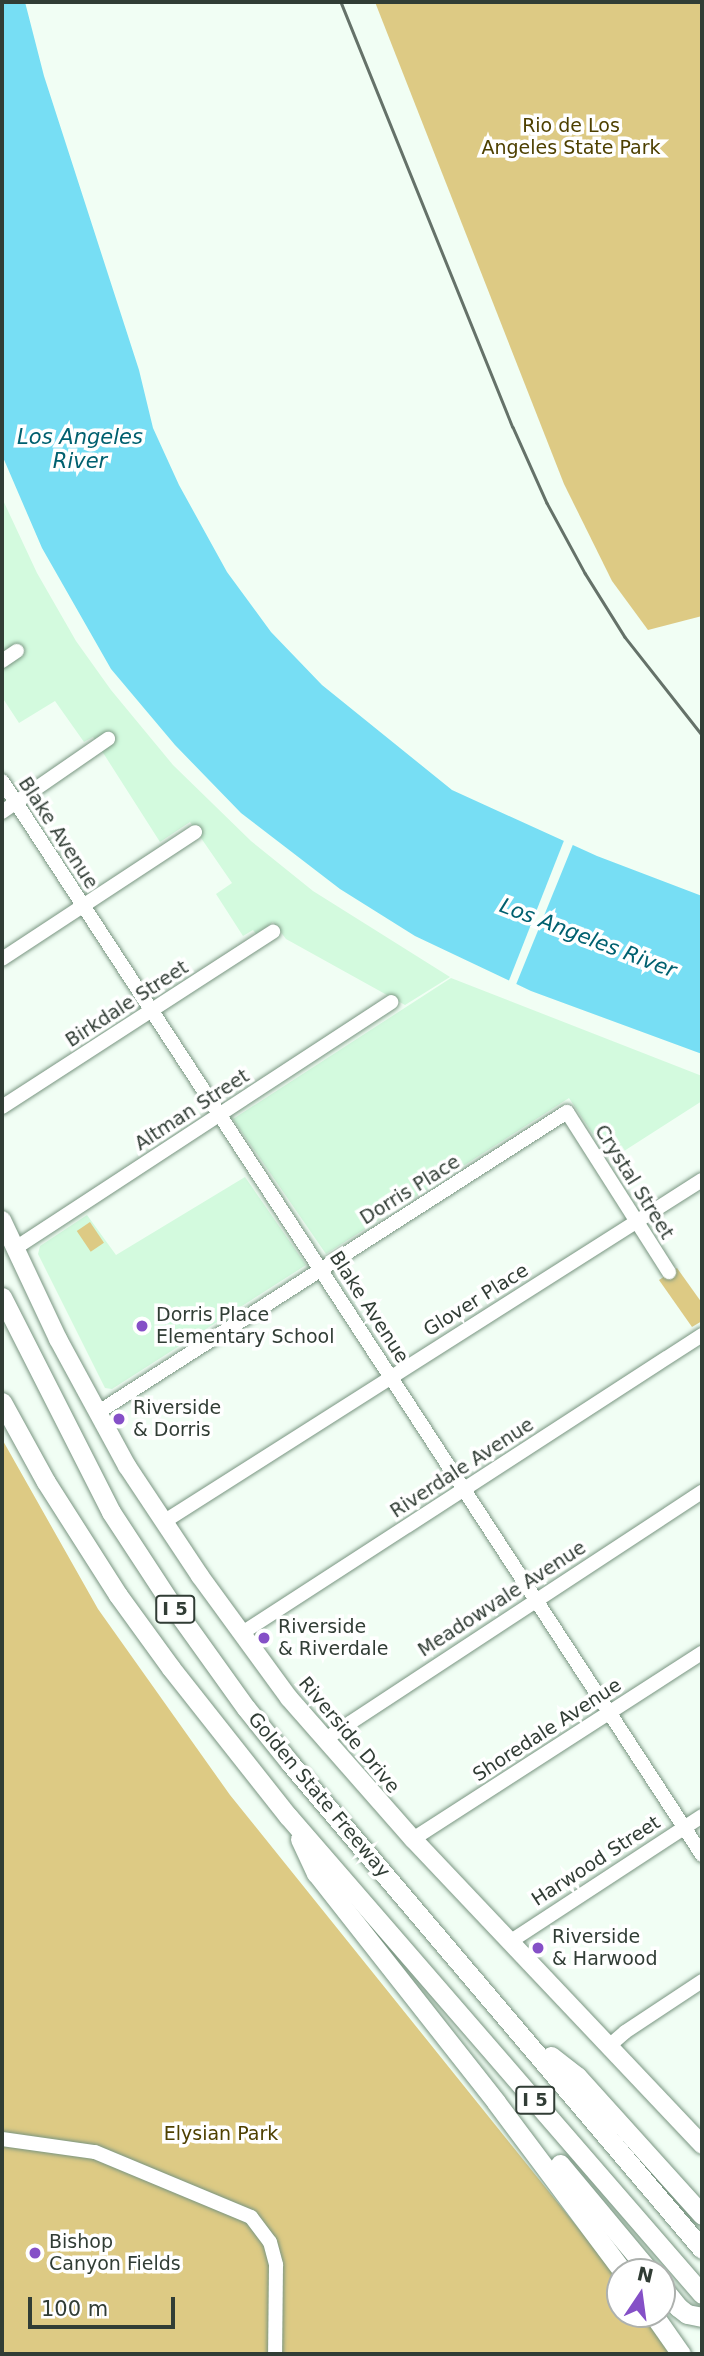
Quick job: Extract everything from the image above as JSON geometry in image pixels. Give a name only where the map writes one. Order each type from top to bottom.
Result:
[{"type":"highway","name":"Golden State Freeway","points":[[2,1297],[111,1511],[170,1602],[290,1763],[702,2249]]},
{"type":"highway","name":"Golden State Freeway","points":[[2,1402],[46,1482],[118,1595],[288,1816],[702,2294]]},
{"type":"highway","points":[[288,1816],[316,1873],[612,2258]]},
{"type":"highway","points":[[525,2037],[577,2076],[702,2215]]},
{"type":"highway","points":[[468,2067],[506,2099],[638,2258]]},
{"type":"highway","points":[[676,2304],[687,2314],[702,2317]]},
{"type":"highway","points":[[663,2328],[681,2354]]},
{"type":"main road","name":"Riverside Drive","points":[[2,1220],[97,1413],[127,1466],[242,1633],[324,1740],[412,1839],[702,2145]]},
{"type":"street","points":[[2,661],[17,651]]},
{"type":"street","points":[[2,812],[108,739]]},
{"type":"street","name":"Blake Avenue","points":[[2,781],[702,1855]]},
{"type":"street","points":[[2,959],[195,832]]},
{"type":"street","name":"Birkdale Street","points":[[2,1107],[273,932]]},
{"type":"street","name":"Altman Street","points":[[14,1249],[391,1002]]},
{"type":"street","name":"Crystal Street","points":[[567,1112],[669,1272]]},
{"type":"street","name":"Dorris Place","points":[[97,1413],[567,1112]]},
{"type":"street","name":"Glover Place","points":[[165,1521],[702,1180]]},
{"type":"street","name":"Riverdale Avenue","points":[[242,1633],[702,1335]]},
{"type":"street","name":"Meadowvale Avenue","points":[[324,1740],[702,1492]]},
{"type":"street","name":"Shoredale Avenue","points":[[412,1839],[702,1653]]},
{"type":"street","name":"Harwood Street","points":[[511,1941],[702,1816]]},
{"type":"street","points":[[609,2046],[625,2032],[702,1981]]},
{"type":"street","points":[[2,2139],[95,2152],[251,2217],[270,2242],[276,2264],[275,2354]]},
{"type":"shaded area","points":[[2,498],[37,573],[76,641],[111,690],[173,765],[251,841],[313,891],[450,977],[405,1005],[286,939],[273,922],[256,934],[253,930],[243,936],[216,894],[232,883],[190,822],[160,842],[93,737],[84,742],[55,701],[19,723],[2,697]]},
{"type":"shaded area","points":[[451,978],[702,1076],[702,1101],[610,1160],[569,1098],[326,1254],[233,1119]]},
{"type":"shaded area","name":"Dorris Place Elementary School","points":[[245,1177],[306,1265],[112,1389],[105,1388],[38,1254],[40,1246],[87,1215],[116,1255]]},
{"type":"green space","name":"Rio de Los Angeles State Park","points":[[375,2],[702,2],[702,616],[648,630],[612,581],[564,484]]},
{"type":"green space","points":[[90,1222],[104,1243],[91,1252],[77,1231]]},
{"type":"green space","points":[[677,1268],[702,1303],[702,1321],[692,1327],[659,1280]]},
{"type":"green space","name":"Elysian Park","points":[[2,1439],[98,1609],[230,1795],[606,2263],[606,2328],[653,2328],[671,2354],[2,2354]]},
{"type":"water","name":"Los Angeles River","points":[[2,2],[25,2],[44,76],[139,370],[153,428],[179,485],[227,572],[271,632],[322,685],[452,790],[597,856],[702,896],[702,1054],[531,991],[415,936],[340,889],[241,813],[175,745],[111,669],[42,548],[2,455]]},
{"type":"pier","points":[[565,838],[574,842],[515,987],[508,983]]},
{"type":"railway","points":[[341,2],[513,427],[547,503],[585,573],[625,637],[702,735]]},
{"type":"place","name":"Dorris Place Elementary School","points":[[142,1326]]},
{"type":"place","name":"Riverside & Dorris","points":[[119,1419]]},
{"type":"place","name":"Riverside & Riverdale","points":[[264,1638]]},
{"type":"place","name":"Riverside & Harwood","points":[[538,1948]]},
{"type":"place","name":"Bishop Canyon Fields","points":[[35,2253]]}]
